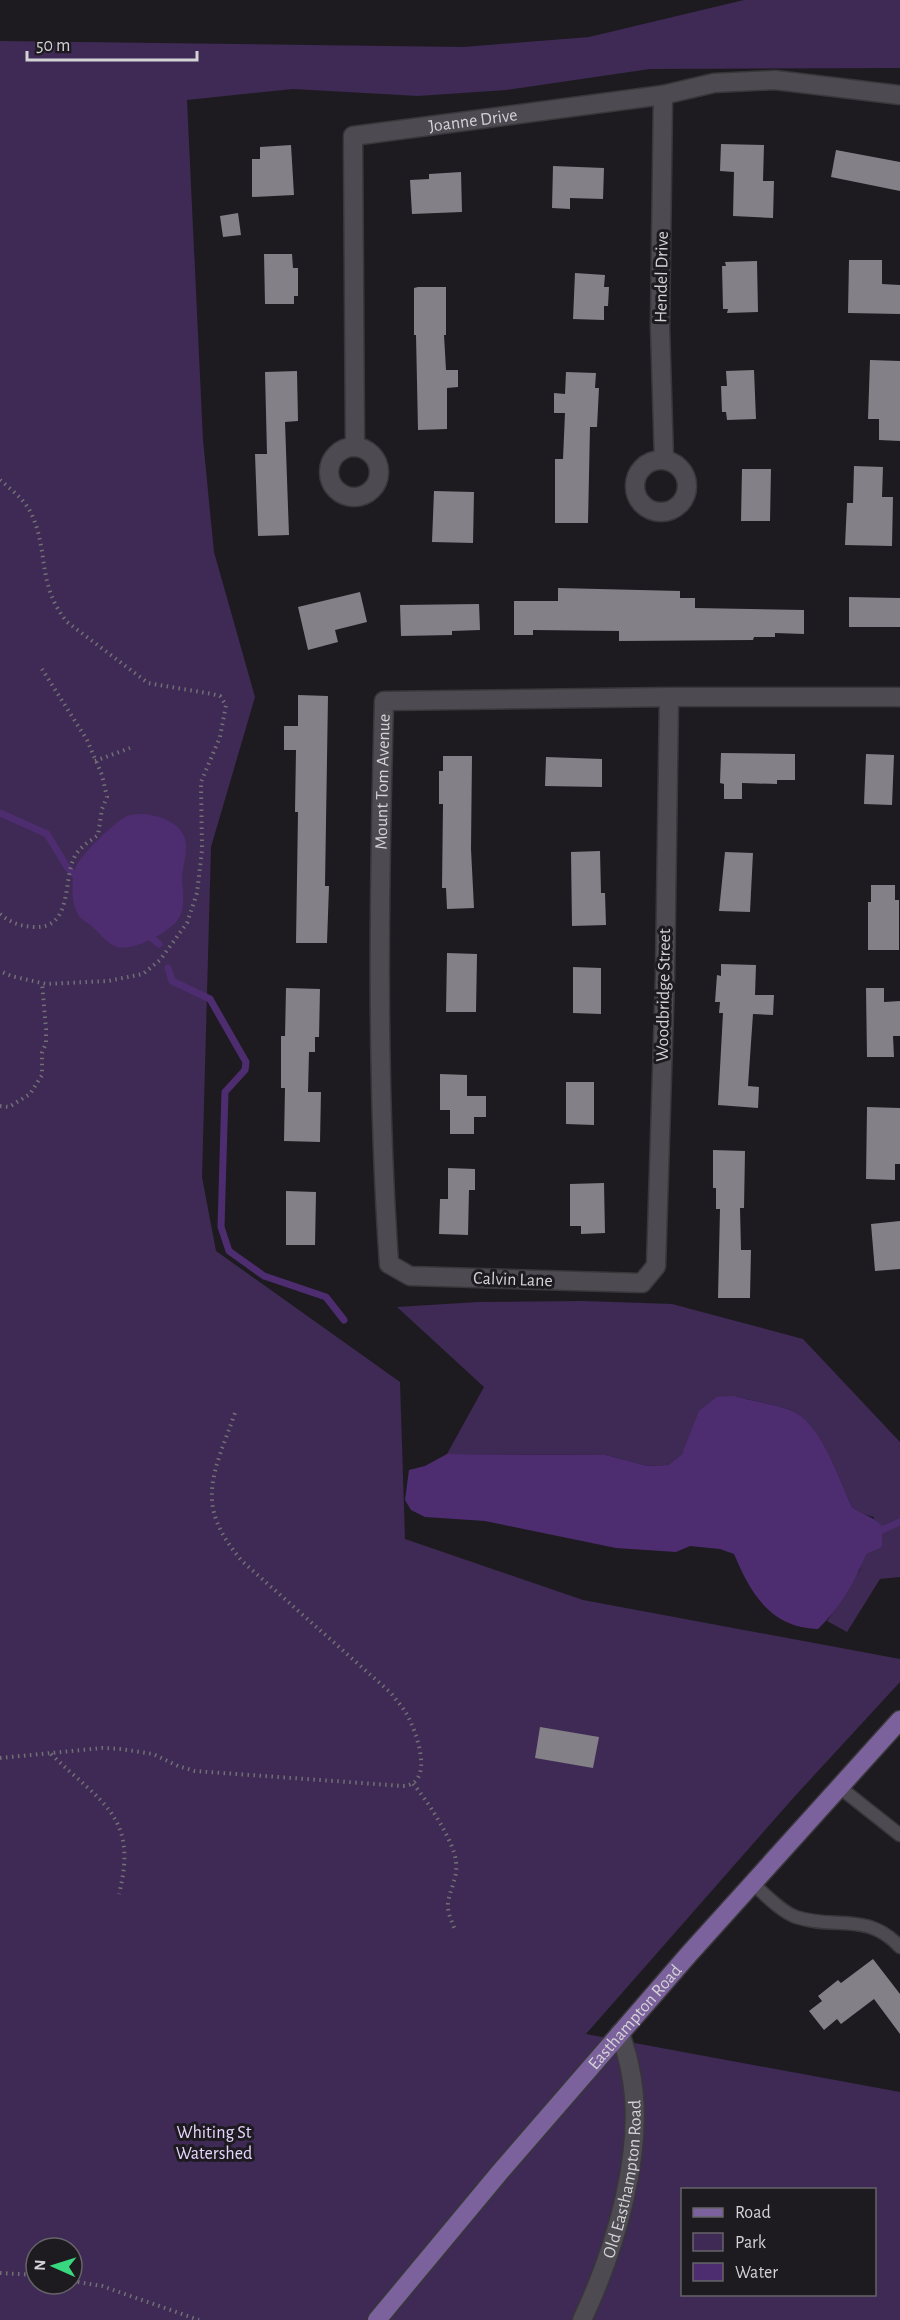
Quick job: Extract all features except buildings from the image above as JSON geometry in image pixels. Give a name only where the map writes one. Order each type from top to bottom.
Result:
[{"type":"main road","name":"Easthampton Road","points":[[377,2320],[620,2033],[838,1786],[900,1720]]},
{"type":"street","name":"Joanne Drive","points":[[355,447],[353,136],[663,95],[714,83],[775,80],[900,94]]},
{"type":"street","name":"Hendel Drive","points":[[663,95],[660,327],[664,460]]},
{"type":"street","name":"Woodbridge Street","points":[[638,1282],[642,1283],[656,1266],[669,697]]},
{"type":"street","name":"Mount Tom Avenue","points":[[392,1266],[389,1264],[382,1161],[379,898],[384,701],[900,697]]},
{"type":"street","name":"Calvin Lane","points":[[392,1266],[410,1276],[638,1282]]},
{"type":"street","name":"Old Easthampton Road","points":[[582,2320],[613,2241],[630,2177],[634,2117],[631,2070],[620,2033]]},
{"type":"lane","points":[[838,1786],[900,1835]]},
{"type":"lane","points":[[752,1883],[796,1917],[859,1924],[880,1930],[900,1947]]},
{"type":"path","points":[[0,480],[18,495],[32,515],[49,595],[66,622],[148,683],[220,696],[226,705],[220,737],[201,782],[202,850],[197,893],[187,923],[160,960],[143,974],[108,981],[42,983],[1,971]]},
{"type":"path","points":[[0,914],[14,924],[43,927],[54,921],[61,911],[68,890],[73,861],[79,849],[98,836],[102,809],[107,797],[102,776],[80,727],[42,669]]},
{"type":"path","points":[[95,761],[130,748]]},
{"type":"path","points":[[0,1106],[9,1107],[30,1094],[42,1075],[42,1053],[46,1043],[46,1029],[42,983]]},
{"type":"path","points":[[0,1758],[102,1748],[153,1754],[195,1771],[403,1786],[413,1784],[419,1776],[421,1759],[419,1745],[406,1713],[391,1694],[243,1562],[230,1547],[216,1521],[212,1508],[211,1485],[236,1410]]},
{"type":"path","points":[[51,1754],[101,1799],[120,1828],[124,1840],[125,1860],[119,1894]]},
{"type":"path","points":[[413,1784],[454,1850],[457,1862],[456,1873],[448,1905],[455,1930]]},
{"type":"path","points":[[0,2273],[24,2274]]},
{"type":"path","points":[[84,2283],[102,2286],[199,2320]]},
{"type":"green space","name":"Whiting St Watershed","points":[[744,0],[900,0],[900,68],[650,69],[506,90],[418,96],[293,89],[187,100],[203,440],[214,552],[255,697],[211,847],[202,1177],[216,1251],[400,1382],[405,1539],[583,1600],[900,1659],[900,1682],[795,1796],[586,2034],[900,2092],[900,2320],[0,2320],[0,41],[463,47],[589,37]]},
{"type":"green space","points":[[583,1301],[672,1304],[803,1339],[900,1442],[900,1577],[880,1579],[847,1632],[827,1621],[860,1570],[874,1517],[859,1513],[852,1507],[835,1467],[819,1438],[801,1416],[790,1410],[735,1396],[692,1433],[682,1454],[668,1465],[648,1466],[606,1455],[447,1454],[484,1387],[397,1307],[478,1302]]},
{"type":"water","points":[[145,814],[167,820],[183,833],[186,851],[182,875],[182,911],[176,922],[152,939],[133,946],[117,947],[109,943],[76,911],[73,898],[74,872],[84,854],[115,825],[127,816]]},
{"type":"water","points":[[735,1396],[790,1410],[801,1416],[811,1425],[827,1452],[852,1507],[882,1526],[882,1547],[866,1554],[846,1594],[818,1629],[801,1627],[775,1615],[755,1595],[734,1554],[720,1549],[690,1546],[676,1552],[616,1548],[485,1521],[425,1517],[411,1510],[405,1500],[409,1470],[425,1466],[447,1454],[606,1455],[648,1466],[668,1465],[682,1454],[699,1411],[717,1397]]},
{"type":"waterway","points":[[0,813],[47,834],[67,867],[80,880]]},
{"type":"waterway","points":[[147,934],[159,944]]},
{"type":"waterway","points":[[168,968],[172,981],[210,999],[246,1062],[245,1070],[225,1092],[221,1227],[229,1251],[264,1276],[326,1297],[344,1320]]},
{"type":"waterway","points":[[875,1533],[900,1522]]}]
